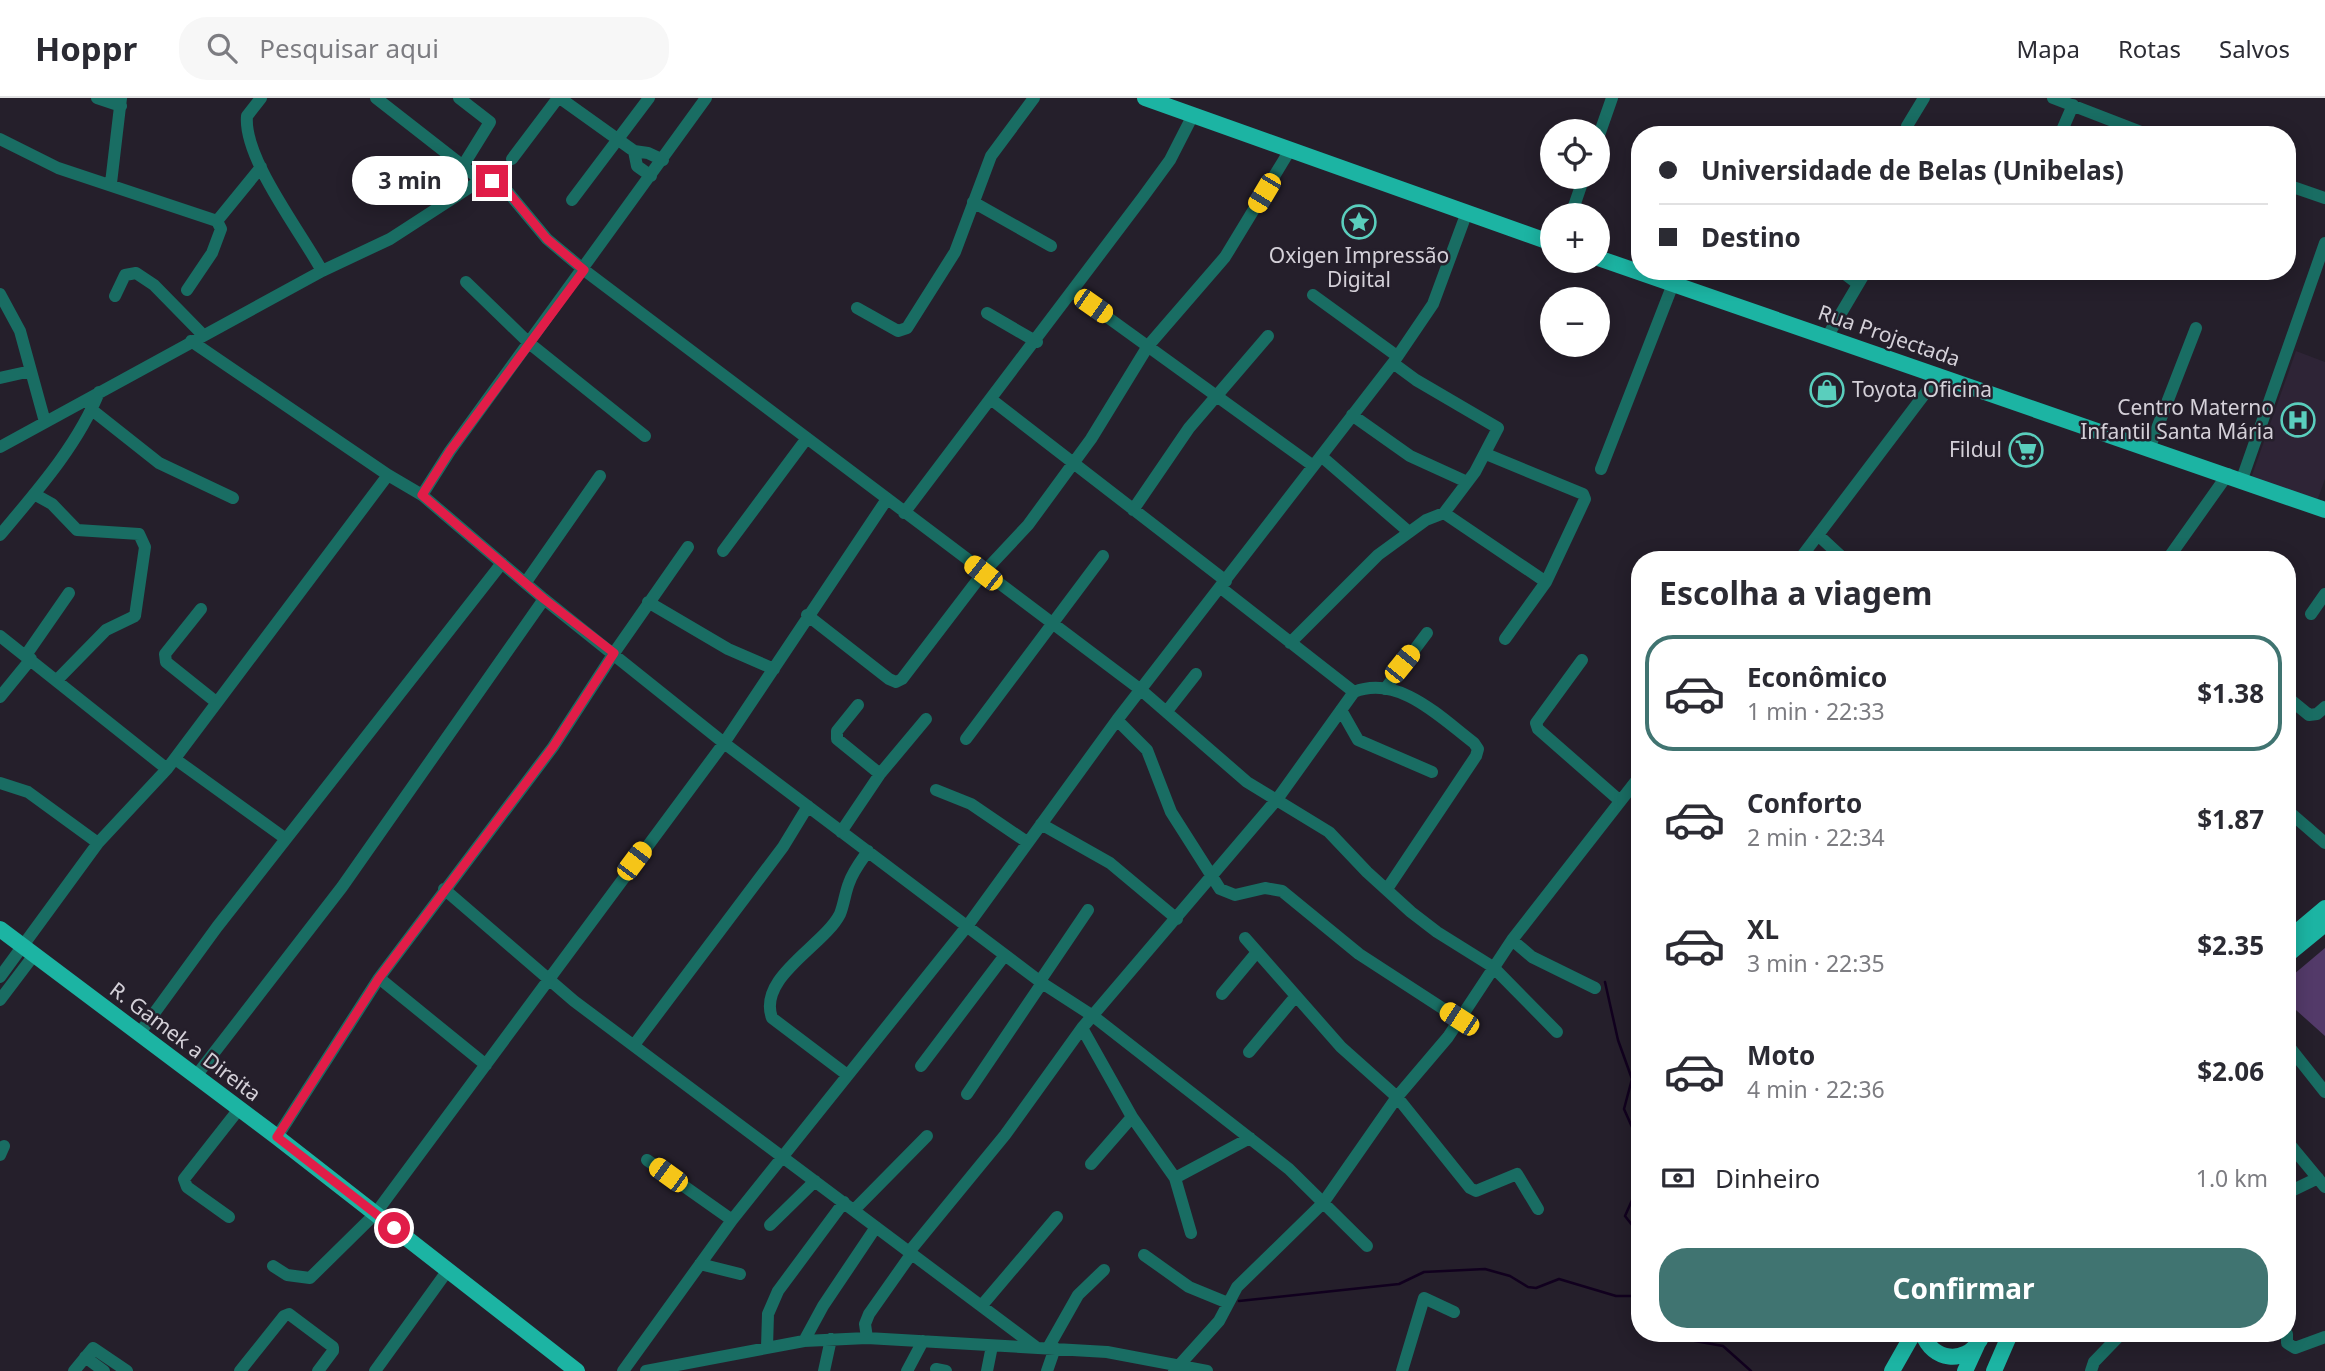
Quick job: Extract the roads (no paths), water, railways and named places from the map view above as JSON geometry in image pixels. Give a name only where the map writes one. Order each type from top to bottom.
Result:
[{"type":"main road","points":[[1145,98],[1540,239]]},
{"type":"main road","name":"Rua Projectada","points":[[1610,262],[1631,269]]},
{"type":"main road","name":"Rua Projectada","points":[[1661,280],[2149,449],[2235,476],[2325,510]]},
{"type":"main road","points":[[2296,932],[2325,908]]},
{"type":"main road","points":[[2296,948],[2325,924]]},
{"type":"main road","name":"R. Gamek a Direita","points":[[0,929],[277,1137],[577,1371]]},
{"type":"main road","points":[[1892,1371],[1908,1342]]},
{"type":"main road","points":[[1928,1342],[1932,1350],[1951,1357],[1970,1352],[1977,1342]]},
{"type":"main road","points":[[1965,1371],[1979,1342]]},
{"type":"main road","points":[[1994,1371],[2007,1342]]},
{"type":"street","points":[[97,98],[121,102],[111,183]]},
{"type":"street","points":[[261,98],[247,116],[246,126],[261,167],[322,271]]},
{"type":"street","points":[[458,98],[490,122],[464,164]]},
{"type":"street","points":[[512,159],[559,98],[634,151],[648,153],[663,160]]},
{"type":"street","points":[[572,200],[649,98]]},
{"type":"street","points":[[422,495],[706,98]]},
{"type":"street","points":[[857,308],[898,331],[907,328],[955,252],[991,156],[1034,98]]},
{"type":"street","points":[[1605,119],[1612,98]]},
{"type":"street","points":[[1907,126],[1924,98]]},
{"type":"street","points":[[2053,98],[2126,126]]},
{"type":"street","points":[[380,100],[481,180],[503,186],[547,239],[584,270],[983,573],[1142,690],[1236,774],[1329,832],[1387,889],[1437,932],[1493,967],[1557,1032]]},
{"type":"street","points":[[2064,126],[2073,105]]},
{"type":"street","points":[[904,513],[1074,293],[1111,236],[1170,160],[1193,115]]},
{"type":"street","points":[[0,139],[58,168],[111,183],[217,222],[221,229],[212,253],[187,290]]},
{"type":"street","points":[[807,615],[896,682],[909,672],[983,573],[1020,534],[1074,462],[1148,346],[1225,257],[1290,150]]},
{"type":"street","points":[[634,151],[638,166],[651,176]]},
{"type":"street","points":[[217,222],[261,167]]},
{"type":"street","points":[[0,447],[203,334],[418,224],[481,180]]},
{"type":"street","points":[[2296,188],[2325,198]]},
{"type":"street","points":[[972,202],[1051,246]]},
{"type":"street","points":[[623,1371],[732,1220],[846,1074],[968,925],[1117,720],[1395,359],[1433,304],[1467,212]]},
{"type":"street","points":[[2174,551],[2235,476],[2322,261],[2325,243]]},
{"type":"street","points":[[115,296],[125,275],[136,273],[154,285],[203,334]]},
{"type":"street","points":[[1853,280],[1858,284]]},
{"type":"street","points":[[1827,337],[1860,280]]},
{"type":"street","points":[[466,282],[529,343],[645,436]]},
{"type":"street","points":[[1601,470],[1673,284]]},
{"type":"street","points":[[1074,293],[1216,395],[1316,460],[1409,532]]},
{"type":"street","points":[[0,294],[20,331],[46,422]]},
{"type":"street","points":[[1290,643],[1354,575],[1426,520],[1444,513],[1486,454],[1498,428],[1416,380],[1395,359],[1313,295]]},
{"type":"street","points":[[987,313],[1037,342]]},
{"type":"street","points":[[2149,449],[2196,328]]},
{"type":"street","points":[[1133,510],[1162,464],[1216,395],[1268,336]]},
{"type":"street","points":[[191,341],[388,475],[422,495],[544,599],[724,743],[1041,982],[1094,1016],[1250,1138],[1289,1169],[1367,1246]]},
{"type":"street","points":[[0,378],[31,371]]},
{"type":"street","points":[[1806,551],[1938,375]]},
{"type":"street","points":[[0,535],[34,494],[92,410],[99,392]]},
{"type":"street","points":[[992,400],[1074,462],[1223,584],[1290,643],[1354,692]]},
{"type":"street","points":[[92,410],[159,463],[233,498]]},
{"type":"street","points":[[1352,415],[1410,456],[1467,482]]},
{"type":"street","points":[[723,551],[807,438]]},
{"type":"street","points":[[1486,454],[1583,494],[1584,504],[1546,582],[1505,639]]},
{"type":"street","points":[[0,1000],[28,951],[98,843],[171,764],[388,475]]},
{"type":"street","points":[[526,583],[600,476]]},
{"type":"street","points":[[34,494],[52,504],[77,530],[139,534],[145,547],[135,616],[106,630],[57,680]]},
{"type":"street","points":[[273,1266],[287,1275],[310,1278],[375,1214],[724,743],[887,499]]},
{"type":"street","points":[[1444,513],[1546,582]]},
{"type":"street","points":[[1818,535],[1835,551]]},
{"type":"street","points":[[277,1137],[379,978],[553,747],[648,602],[688,547]]},
{"type":"street","points":[[966,739],[1104,556]]},
{"type":"street","points":[[139,1034],[286,839],[502,563]]},
{"type":"street","points":[[0,697],[69,593]]},
{"type":"street","points":[[2311,614],[2325,594]]},
{"type":"street","points":[[196,1076],[342,887],[544,599]]},
{"type":"street","points":[[648,602],[728,649],[774,669]]},
{"type":"street","points":[[201,609],[165,654],[166,662],[216,702]]},
{"type":"street","points":[[1385,689],[1427,633]]},
{"type":"street","points":[[0,636],[171,764],[286,839]]},
{"type":"street","points":[[1582,660],[1536,723],[1538,730],[1619,800]]},
{"type":"street","points":[[1167,711],[1196,674]]},
{"type":"street","points":[[867,1338],[865,1324],[869,1314],[911,1253],[1005,1135],[1082,1028],[1278,798],[1354,692],[1363,688],[1396,691],[1422,704],[1474,743],[1478,749],[1476,756],[1387,889]]},
{"type":"street","points":[[2296,704],[2309,715],[2317,714],[2325,707]]},
{"type":"street","points":[[858,705],[837,731],[837,739],[880,774]]},
{"type":"street","points":[[1341,710],[1358,740],[1432,772]]},
{"type":"street","points":[[841,832],[880,774],[926,719]]},
{"type":"street","points":[[1117,720],[1147,750],[1167,803],[1212,877],[1227,894],[1265,888],[1282,891],[1359,954],[1459,1019]]},
{"type":"street","points":[[0,783],[28,792],[98,843]]},
{"type":"street","points":[[1178,1367],[1219,1321],[1248,1275],[1323,1203],[1397,1097],[1459,1019],[1512,940],[1631,786]]},
{"type":"street","points":[[936,790],[971,804],[1027,842]]},
{"type":"street","points":[[634,1045],[783,847],[808,806]]},
{"type":"street","points":[[2296,818],[2325,843]]},
{"type":"street","points":[[1041,824],[1118,869],[1177,919]]},
{"type":"street","points":[[846,1074],[772,1018],[769,1006],[770,997],[783,976],[839,916],[853,873],[868,851]]},
{"type":"street","points":[[444,889],[548,979],[634,1045],[911,1253],[1046,1348]]},
{"type":"street","points":[[967,1094],[1088,910]]},
{"type":"street","points":[[1245,938],[1341,1046],[1397,1097],[1473,1191],[1517,1174],[1538,1209]]},
{"type":"street","points":[[1512,940],[1532,957],[1595,988]]},
{"type":"street","points":[[0,977],[28,951]]},
{"type":"street","points":[[1222,994],[1257,952]]},
{"type":"street","points":[[920,1066],[1005,955]]},
{"type":"street","points":[[379,978],[486,1065]]},
{"type":"street","points":[[1250,1052],[1295,997]]},
{"type":"street","points":[[1082,1028],[1132,1117],[1175,1178],[1191,1233]]},
{"type":"street","points":[[2296,1055],[2325,1092]]},
{"type":"street","points":[[229,1217],[187,1187],[184,1179],[239,1109]]},
{"type":"street","points":[[1091,1164],[1132,1117]]},
{"type":"street","points":[[767,1347],[768,1314],[778,1291],[849,1206],[927,1136]]},
{"type":"street","points":[[1175,1178],[1250,1138]]},
{"type":"street","points":[[2296,1152],[2321,1183],[2296,1190]]},
{"type":"street","points":[[647,1160],[732,1220]]},
{"type":"street","points":[[770,1225],[815,1181]]},
{"type":"street","points":[[982,1304],[1056,1217]]},
{"type":"street","points":[[804,1341],[823,1306],[876,1227]]},
{"type":"street","points":[[1144,1255],[1189,1287],[1228,1303]]},
{"type":"street","points":[[700,1264],[740,1274]]},
{"type":"street","points":[[375,1371],[448,1270]]},
{"type":"street","points":[[1046,1371],[1046,1348],[1078,1295],[1104,1270]]},
{"type":"street","points":[[1402,1371],[1424,1298],[1454,1312]]},
{"type":"street","points":[[240,1371],[284,1316],[289,1314],[333,1347],[333,1351],[318,1371]]},
{"type":"street","points":[[2287,1342],[2295,1348],[2325,1337]]},
{"type":"street","points":[[646,1371],[804,1341],[867,1338],[1046,1348],[1207,1371]]},
{"type":"street","points":[[824,1371],[831,1339]]},
{"type":"street","points":[[907,1371],[923,1341]]},
{"type":"street","points":[[2091,1371],[2094,1362],[2113,1342]]},
{"type":"street","points":[[987,1371],[992,1346]]},
{"type":"street","points":[[74,1371],[95,1348],[127,1371]]},
{"type":"street","points":[[85,1357],[104,1371]]},
{"type":"waterway","points":[[1605,982],[1618,1040],[1631,1076]]},
{"type":"waterway","points":[[1631,1083],[1624,1109],[1631,1125]]},
{"type":"waterway","points":[[1631,1202],[1625,1216],[1631,1224]]},
{"type":"waterway","points":[[1239,1301],[1399,1284],[1424,1272],[1485,1269],[1510,1276],[1528,1287],[1536,1288],[1559,1279],[1616,1296],[1631,1296]]},
{"type":"waterway","points":[[1701,1342],[1723,1346],[1751,1371]]},
{"type":"place","name":"Oxigen Impressão Digital","points":[[1359,222]]},
{"type":"place","name":"Toyota Oficina","points":[[1827,390]]},
{"type":"place","name":"Centro Materno Infantil Santa Mária","points":[[2298,420]]},
{"type":"place","name":"Fildul","points":[[2026,450]]}]
